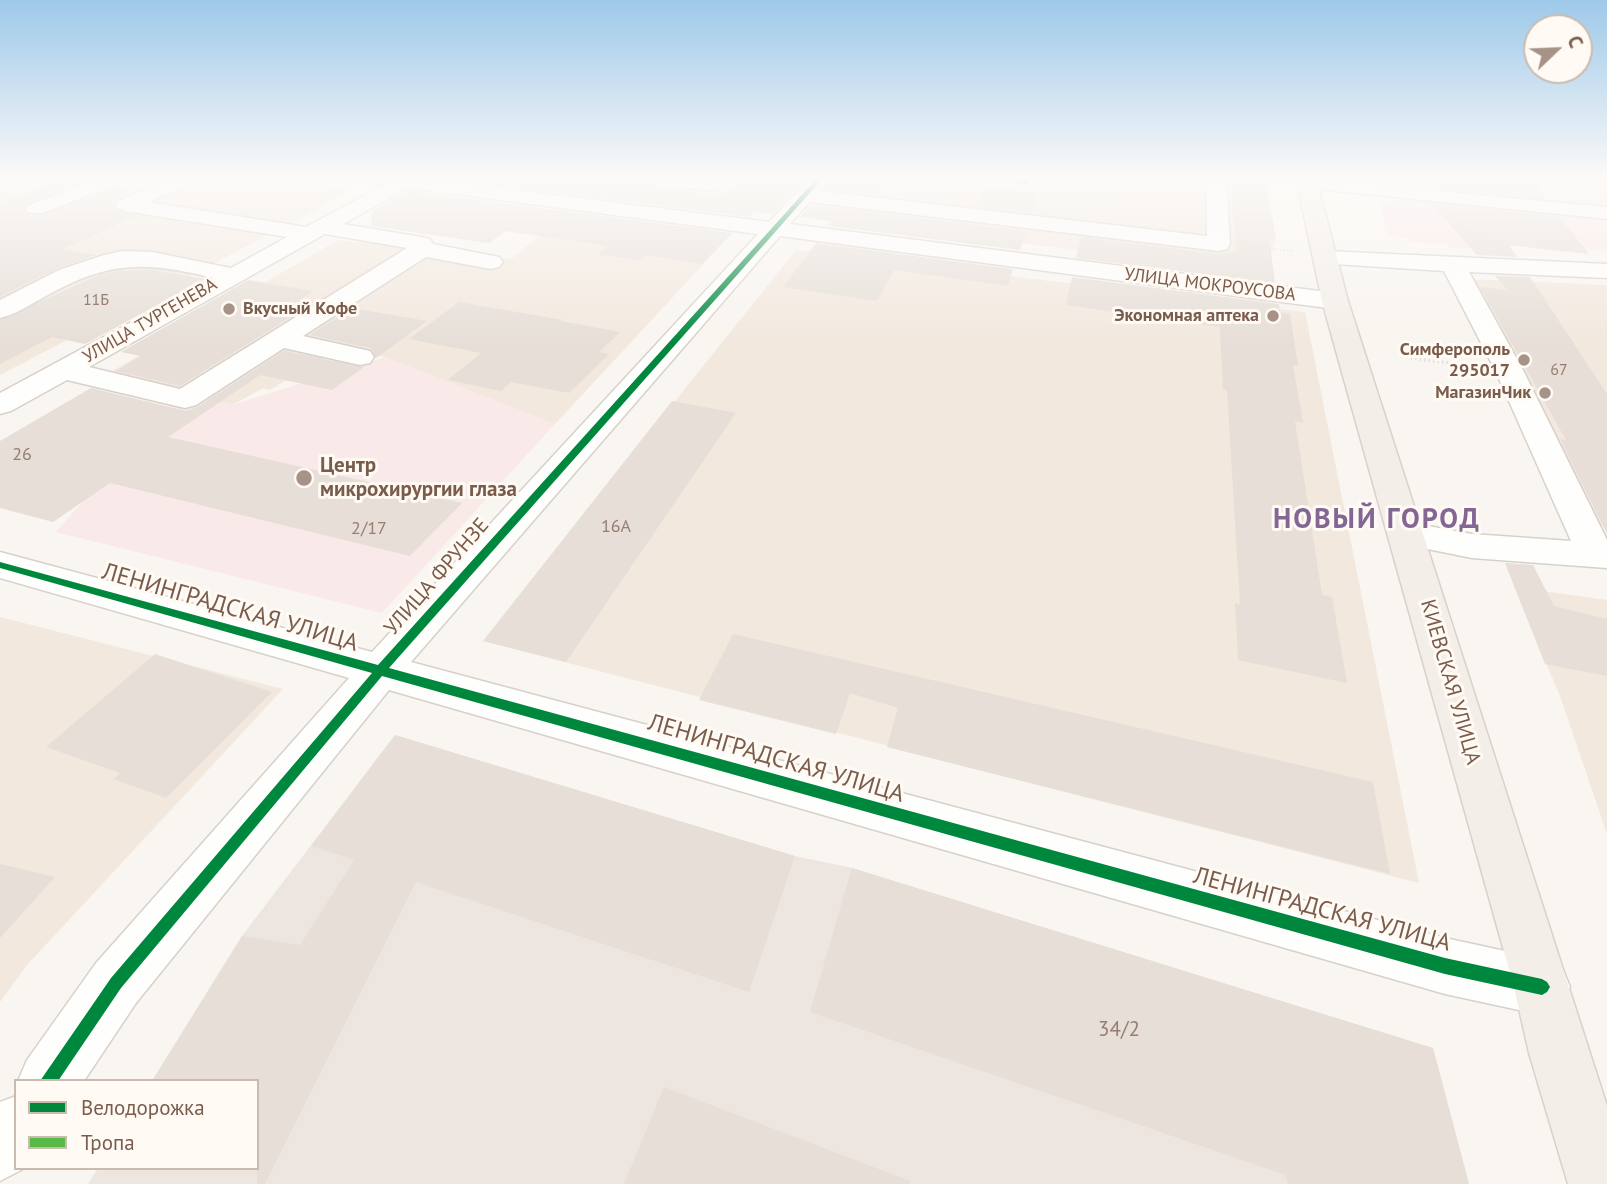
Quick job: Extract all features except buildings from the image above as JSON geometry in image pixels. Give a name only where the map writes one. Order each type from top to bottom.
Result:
[{"type":"main road","name":"КИЕВСКАЯ УЛИЦА","points":[[1320,233],[1335,301],[1542,987],[1559,1052],[1592,1113],[1601,1184]]},
{"type":"street","name":"УЛИЦА ТУРГЕНЕВА","points":[[0,405],[309,233]]},
{"type":"street","points":[[340,233],[422,244],[422,249]]},
{"type":"street","name":"УЛИЦА ФРУНЗЕ","points":[[49,1079],[116,983],[379,672],[771,233]]},
{"type":"street","name":"УЛИЦА МОКРОУСОВА","points":[[801,233],[1335,301]]},
{"type":"street","points":[[992,256],[1001,233]]},
{"type":"street","points":[[1128,233],[1219,244],[1219,233]]},
{"type":"street","points":[[63,370],[185,398],[422,249],[491,262]]},
{"type":"street","points":[[0,310],[91,267],[114,261],[140,258],[231,275]]},
{"type":"street","points":[[1326,258],[1607,271]]},
{"type":"street","points":[[1453,264],[1601,555]]},
{"type":"street","points":[[280,339],[360,356]]},
{"type":"street","points":[[1406,534],[1472,546],[1601,555]]},
{"type":"street","name":"ЛЕНИНГРАДСКАЯ УЛИЦА","points":[[0,565],[1444,966],[1542,987]]},
{"type":"street","points":[[0,1149],[14,1130]]},
{"type":"path","points":[[1265,248],[1280,250]]},
{"type":"path","points":[[1411,358],[1453,363]]},
{"type":"shaded area","points":[[0,233],[271,233],[0,375]]},
{"type":"shaded area","points":[[542,233],[678,233],[726,240],[555,424],[447,406],[386,357],[338,348],[270,390],[263,388],[232,405],[183,388],[109,373],[338,240],[511,259]]},
{"type":"shaded area","points":[[934,233],[1275,233],[1271,255],[1274,273]]},
{"type":"shaded area","points":[[1388,233],[1607,233],[1607,252],[1565,248],[1567,252],[1504,245],[1505,248],[1451,248],[1446,244],[1410,242],[1406,238],[1389,236]]},
{"type":"shaded area","points":[[796,250],[1305,312],[1419,883],[483,641]]},
{"type":"shaded area","points":[[1466,279],[1607,285],[1607,526],[1599,525]]},
{"type":"shaded area","name":"Центр микрохирургии глаза","points":[[386,357],[555,424],[382,613],[56,532],[183,388],[232,405]]},
{"type":"shaded area","points":[[1514,587],[1607,600],[1607,834],[1560,696]]},
{"type":"shaded area","points":[[0,617],[283,689],[27,965],[0,1002]]},
{"type":"shaded area","points":[[395,735],[795,856],[852,868],[1433,1048],[1469,1184],[88,1184],[97,1170],[259,1170],[259,1079],[153,1079],[242,936]]},
{"type":"cycle path","points":[[49,1079],[116,983],[411,634],[770,233]]},
{"type":"cycle path","points":[[0,565],[1445,966],[1542,987]]},
{"type":"place","name":"Вкусный Кофе","points":[[229,309]]},
{"type":"place","name":"Экономная аптека","points":[[1273,316]]},
{"type":"place","name":"Симферополь 295017","points":[[1524,360]]},
{"type":"place","name":"МагазинЧик","points":[[1545,393]]},
{"type":"place","name":"Центр микрохирургии глаза","points":[[304,478]]},
{"type":"district","name":"НОВЫЙ ГОРОД","points":[[1377,520]]}]
